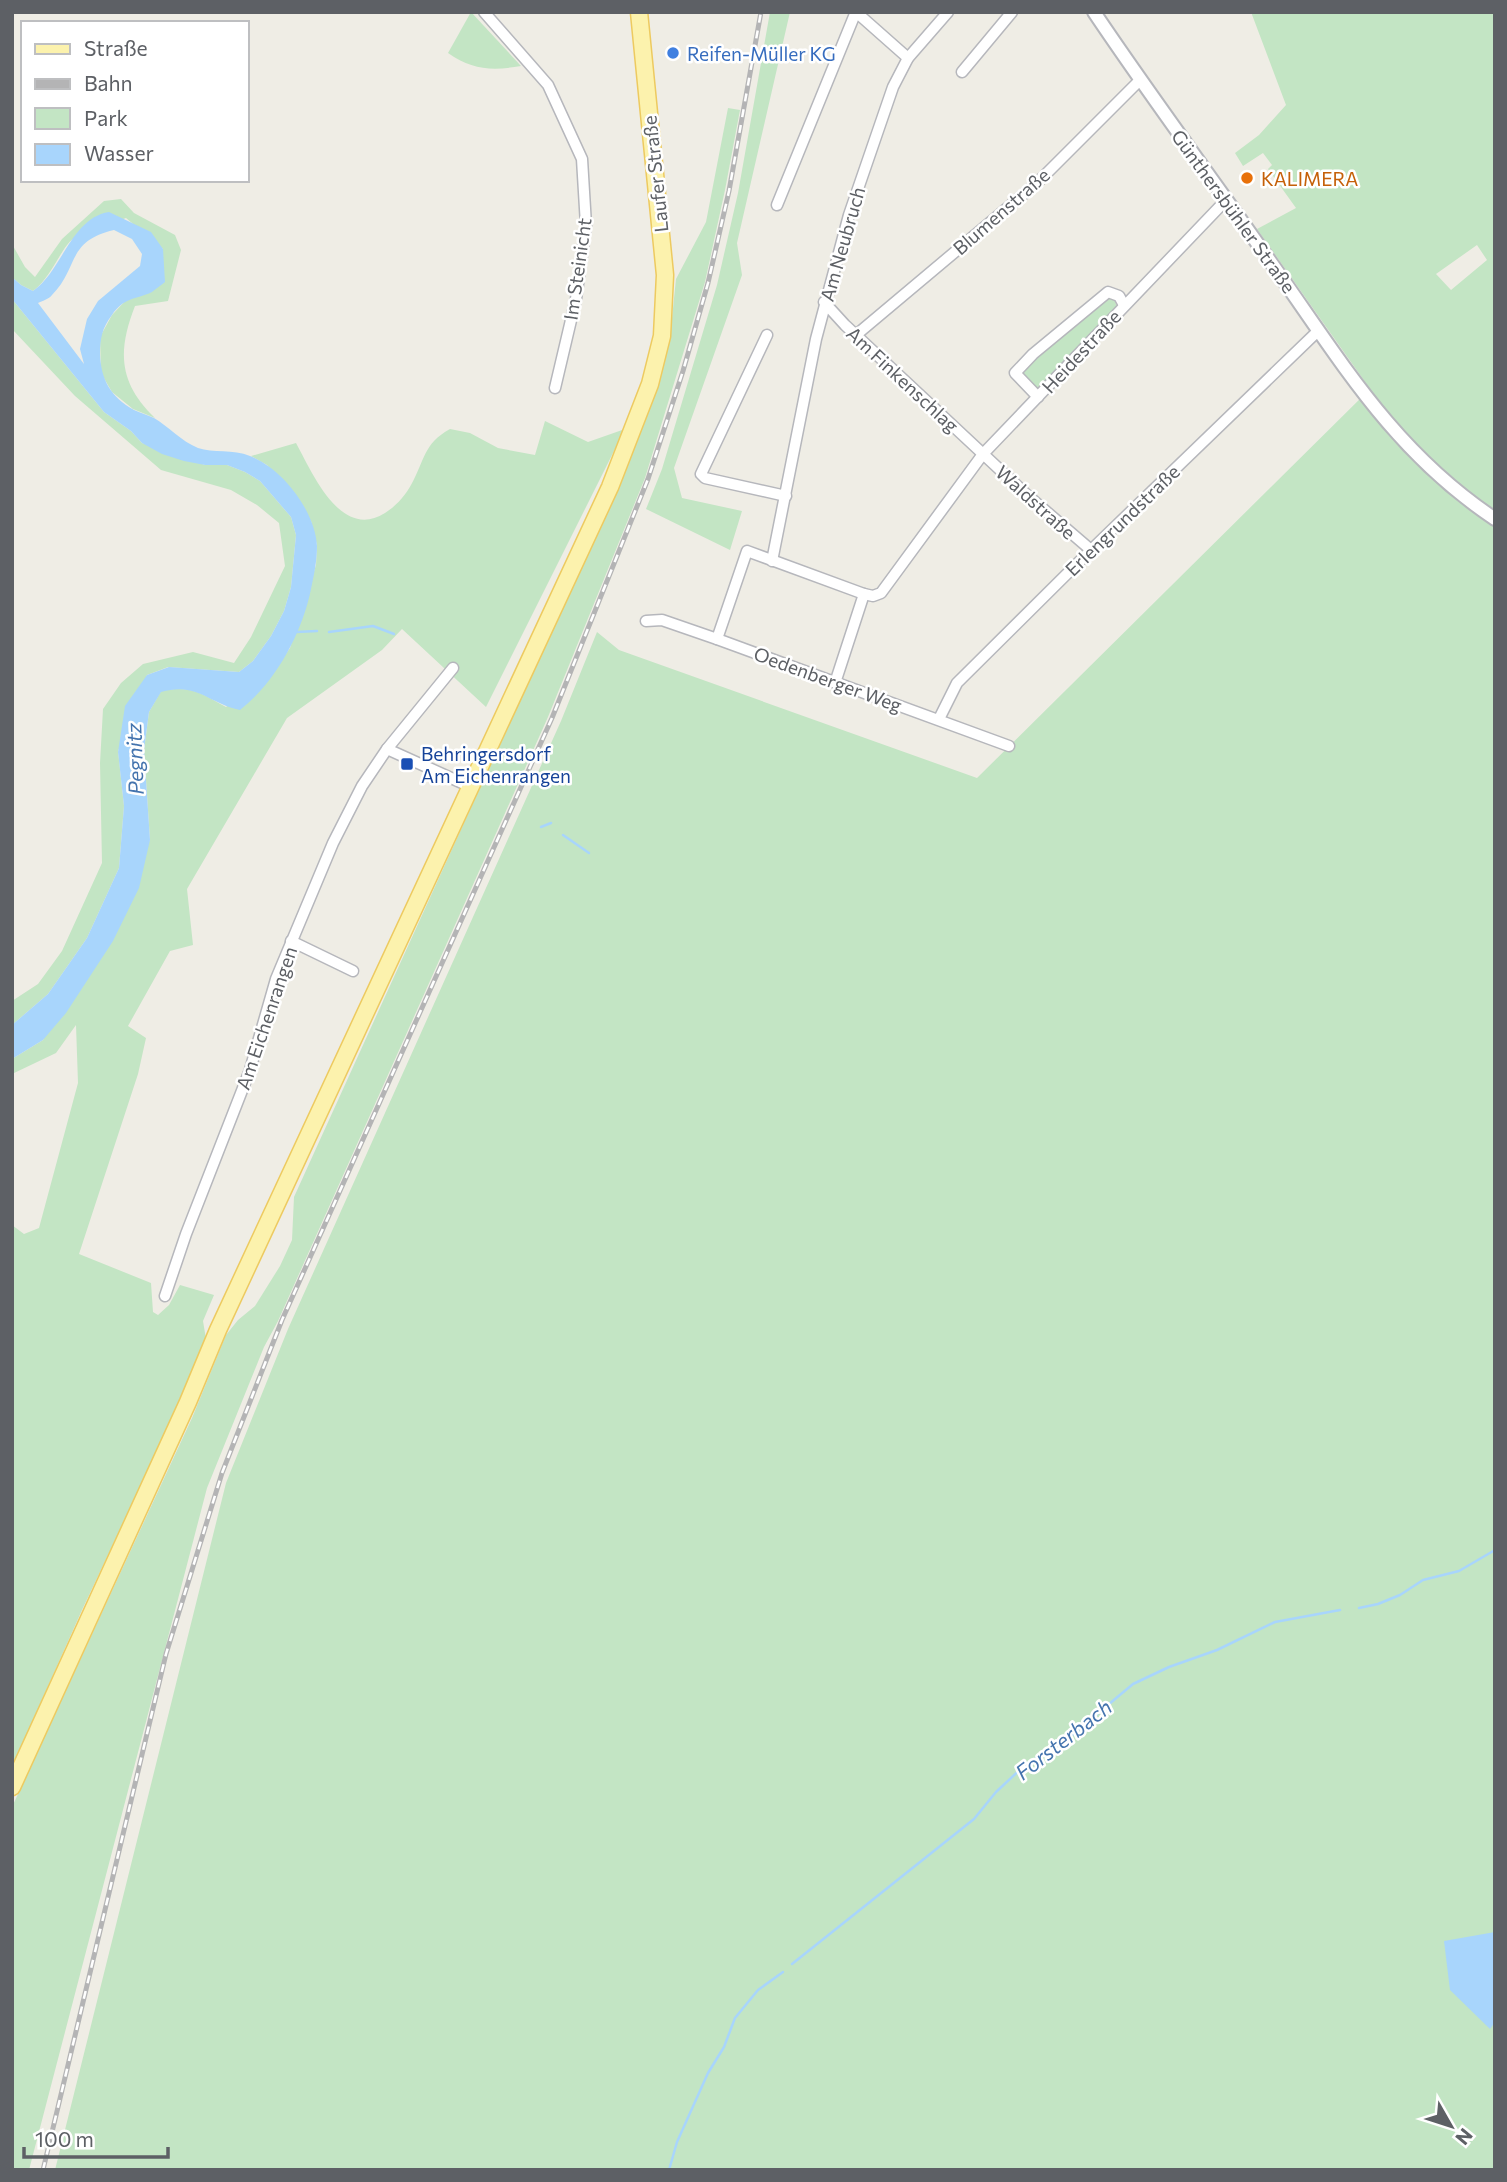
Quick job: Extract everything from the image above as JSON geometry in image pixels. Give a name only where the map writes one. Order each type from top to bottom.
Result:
[{"type":"main road","name":"Laufer Straße","points":[[12,1787],[218,1331],[610,487],[650,384],[662,336],[665,275],[639,12]]},
{"type":"street","name":"Im Steinicht","points":[[484,12],[548,85],[582,159],[586,225],[576,299],[555,388]]},
{"type":"street","name":"Am Neubruch","points":[[772,561],[824,302],[871,149],[893,87],[908,58],[948,12]]},
{"type":"street","points":[[962,72],[1012,12]]},
{"type":"street","name":"Günthersbühler Straße","points":[[1094,12],[1375,408],[1406,446],[1429,468],[1495,519]]},
{"type":"street","points":[[777,205],[855,13],[908,58]]},
{"type":"street","name":"Blumenstraße","points":[[856,335],[1037,183],[1140,80]]},
{"type":"street","name":"Heidestraße","points":[[864,594],[873,596],[881,593],[983,454],[1227,199]]},
{"type":"street","name":"Heidestraße","points":[[1038,397],[1015,373],[1108,292],[1119,296],[1124,305]]},
{"type":"street","name":"Am Finkenschlag","points":[[824,302],[983,454]]},
{"type":"street","name":"Erlengrundstraße","points":[[939,719],[957,683],[1318,331]]},
{"type":"street","points":[[767,335],[701,474],[705,478],[786,496]]},
{"type":"street","name":"Waldstraße","points":[[983,454],[1091,550]]},
{"type":"street","points":[[717,639],[747,551],[864,594],[835,683]]},
{"type":"street","name":"Oedenberger Weg","points":[[646,621],[662,620],[1009,746]]},
{"type":"street","name":"Am Eichenrangen","points":[[165,1296],[177,1258],[250,1070],[276,979],[344,821],[362,786],[387,749],[453,668]]},
{"type":"street","points":[[387,749],[471,788]]},
{"type":"street","points":[[291,941],[353,971]]},
{"type":"green space","points":[[471,12],[521,66],[483,68],[465,63],[448,53]]},
{"type":"green space","points":[[770,12],[790,12],[737,243],[742,275],[674,468],[682,498],[742,511],[730,550],[646,509],[662,469],[717,285],[738,193]]},
{"type":"green space","points":[[1251,12],[1495,12],[1495,2170],[55,2170],[226,1483],[288,1329],[561,721],[597,632],[619,650],[977,778],[1370,389],[1257,229],[1296,208],[1268,169],[1272,165],[1263,153],[1243,166],[1235,153],[1259,135],[1286,105]],"holes":[[[1477,245],[1487,260],[1451,290],[1436,274]]]},
{"type":"green space","points":[[728,108],[740,110],[705,282],[645,478],[548,717],[264,1347],[207,1488],[29,2170],[12,2170],[12,1807],[192,1418],[226,1335],[238,1320],[255,1306],[280,1266],[292,1240],[294,1197],[637,442],[656,389],[671,328],[676,279],[706,222]]},
{"type":"green space","points":[[121,199],[134,213],[175,235],[181,250],[168,301],[135,306],[125,338],[128,379],[143,405],[155,418],[133,409],[112,392],[101,373],[100,337],[112,315],[127,299],[151,292],[163,274],[163,249],[126,218],[74,238],[46,278],[33,291],[12,277],[12,244],[25,267],[35,277],[62,239],[104,201]]},
{"type":"green space","points":[[1105,297],[1114,298],[1117,307],[1036,391],[1021,373]]},
{"type":"green space","points":[[12,299],[104,412],[131,431],[142,443],[205,465],[227,465],[260,481],[291,517],[296,535],[291,587],[284,611],[271,636],[253,661],[239,672],[168,667],[147,675],[118,751],[124,806],[119,868],[87,938],[48,994],[12,1025],[12,1001],[38,984],[62,951],[102,863],[100,763],[103,709],[121,683],[143,664],[193,652],[234,663],[251,637],[285,566],[279,523],[257,505],[231,490],[161,470],[75,396],[12,329]]},
{"type":"green space","points":[[545,421],[588,442],[625,429],[486,707],[402,629],[382,650],[287,718],[187,889],[193,945],[170,951],[128,1026],[146,1038],[138,1074],[79,1254],[151,1283],[153,1312],[158,1315],[169,1305],[180,1285],[214,1295],[203,1321],[207,1345],[82,1610],[12,1767],[12,1225],[24,1234],[39,1228],[78,1083],[76,1025],[56,1053],[12,1074],[12,1059],[43,1040],[150,840],[144,750],[149,712],[161,691],[171,689],[195,692],[226,707],[283,658],[290,648],[316,565],[317,545],[311,521],[267,465],[251,456],[296,443],[330,500],[355,518],[369,519],[385,513],[400,501],[411,485],[429,447],[450,429],[470,433],[498,448],[535,455]]},
{"type":"water","name":"Pegnitz","points":[[109,212],[151,232],[163,249],[165,282],[152,292],[121,305],[104,329],[100,354],[102,372],[109,387],[126,405],[154,418],[192,445],[244,454],[274,471],[304,506],[315,533],[316,557],[307,606],[294,639],[276,671],[253,699],[240,710],[194,691],[161,692],[149,712],[144,750],[150,840],[139,888],[113,941],[66,1013],[43,1040],[12,1059],[12,1025],[48,994],[87,938],[119,868],[124,806],[118,752],[125,706],[147,675],[169,667],[239,672],[253,661],[271,636],[284,611],[291,587],[296,535],[291,517],[260,481],[227,465],[184,461],[162,454],[142,443],[131,431],[104,412],[12,299],[12,277],[33,291],[52,271],[76,234],[96,216]],"holes":[[[114,230],[132,239],[142,254],[140,266],[98,301],[87,319],[80,349],[84,364],[38,303],[51,296],[60,285],[80,248],[88,241]]]},
{"type":"water","points":[[1495,1932],[1495,2022],[1490,2029],[1450,1990],[1444,1941]]},
{"type":"waterway","points":[[329,632],[373,626],[394,634]]},
{"type":"waterway","points":[[296,632],[317,631]]},
{"type":"waterway","points":[[541,827],[551,823]]},
{"type":"waterway","points":[[563,835],[589,853]]},
{"type":"waterway","name":"Forsterbach","points":[[1359,1608],[1400,1595],[1423,1580],[1459,1571],[1495,1550]]},
{"type":"waterway","name":"Forsterbach","points":[[792,1964],[974,1819],[996,1792],[1025,1765],[1066,1740],[1133,1684],[1169,1667],[1217,1650],[1275,1622],[1340,1610]]},
{"type":"waterway","name":"Forsterbach","points":[[669,2170],[677,2142],[708,2073],[724,2047],[735,2018],[758,1990],[783,1972]]},
{"type":"railway","points":[[43,2170],[166,1654],[222,1473],[282,1320],[552,718],[648,479],[708,283],[729,191],[761,12]]},
{"type":"place","name":"Reifen-Müller KG","points":[[673,53]]},
{"type":"place","name":"KALIMERA","points":[[1247,178]]},
{"type":"place","name":"Behringersdorf Am Eichenrangen","points":[[407,764]]}]
